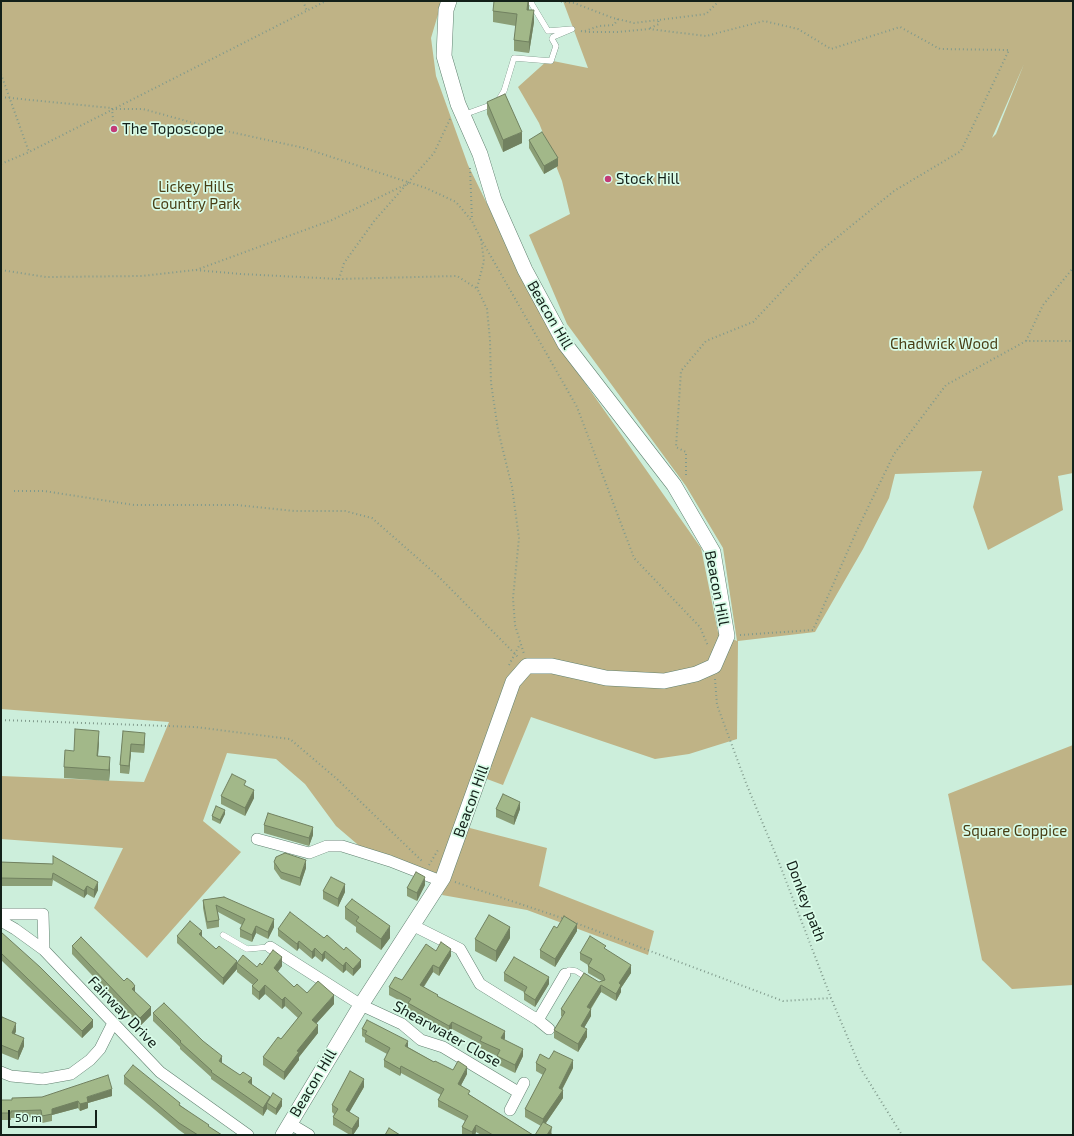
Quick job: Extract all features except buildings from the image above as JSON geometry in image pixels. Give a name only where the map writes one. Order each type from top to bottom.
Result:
[{"type":"street","name":"Beacon Hill","points":[[286,1129],[360,1005],[442,879],[513,682],[527,666],[552,666],[606,678],[664,681],[696,674],[712,658],[727,636],[713,552],[674,485],[565,344],[524,270],[494,200],[480,154],[460,110],[444,56],[446,10],[449,1]]},
{"type":"street","points":[[257,839],[309,853],[327,846],[342,846],[442,879]]},
{"type":"street","points":[[1,914],[44,914],[44,950]]},
{"type":"street","name":"Fairway Drive","points":[[1,921],[15,928],[44,950],[160,1072],[248,1135]]},
{"type":"street","points":[[412,925],[460,949],[480,984],[538,1020],[549,1029]]},
{"type":"street","name":"Shearwater Close","points":[[270,947],[360,1005],[402,1024],[421,1040],[443,1047],[521,1088],[510,1110]]},
{"type":"street","points":[[538,1020],[565,974]]},
{"type":"street","points":[[1,1072],[11,1076],[43,1079],[71,1074],[90,1060],[100,1049],[113,1024]]},
{"type":"street","points":[[286,1129],[309,1135]]},
{"type":"lane","points":[[530,1],[548,31],[572,29]]},
{"type":"lane","points":[[460,110],[488,106],[498,100],[504,91],[514,58],[551,61],[556,46],[552,39],[553,37],[572,29]]},
{"type":"lane","points":[[223,935],[247,949],[270,947]]},
{"type":"lane","points":[[565,974],[569,970],[576,971],[595,982]]},
{"type":"path","points":[[303,1],[307,11]]},
{"type":"path","points":[[1,164],[30,152],[112,108],[326,1]]},
{"type":"path","points":[[557,1],[574,3],[618,19],[634,23],[706,14],[719,1]]},
{"type":"path","points":[[583,31],[599,26],[614,25],[618,19]]},
{"type":"path","points":[[649,29],[659,24],[658,20]]},
{"type":"path","points":[[572,29],[583,31],[617,32],[649,29],[706,36],[764,21],[798,29],[831,49],[900,27],[940,49],[1009,50],[961,151],[894,191],[818,253],[753,322],[706,341],[681,371],[676,447],[686,452],[686,482]]},
{"type":"path","points":[[1,74],[30,152]]},
{"type":"path","points":[[1,97],[8,96],[112,108],[143,109],[212,128],[304,148],[410,182],[456,202],[472,221],[577,408],[634,558],[700,627],[712,658]]},
{"type":"path","points":[[112,108],[114,129]]},
{"type":"path","points":[[339,279],[344,263],[375,220],[434,153],[460,110]]},
{"type":"path","points":[[472,221],[469,157],[480,154]]},
{"type":"path","points":[[195,270],[332,220],[410,182]]},
{"type":"path","points":[[477,288],[484,261],[481,238]]},
{"type":"path","points":[[1026,341],[1043,306],[1073,268]]},
{"type":"path","points":[[1,270],[46,277],[142,276],[195,270],[248,275],[339,279],[457,276],[477,288],[487,309],[490,340],[491,383],[498,430],[512,487],[519,538],[513,598],[515,625],[520,643],[515,654],[439,577],[372,518],[345,511],[294,511],[237,505],[134,505],[44,491],[14,491]]},
{"type":"path","points":[[727,636],[813,630],[857,530],[898,448],[946,385],[1026,341],[1073,341]]},
{"type":"path","name":"Donkey path","points":[[712,658],[717,704],[746,783],[778,860],[831,998],[861,1069],[902,1135]]},
{"type":"path","points":[[1,720],[195,727],[290,739],[337,779],[428,866]]},
{"type":"path","points":[[442,879],[624,940],[783,1001],[831,998]]},
{"type":"green space","points":[[1,1],[442,1],[431,38],[436,76],[468,165],[552,336],[701,548],[718,632],[737,641],[723,548],[686,486],[567,324],[529,235],[570,214],[562,181],[539,123],[518,87],[548,60],[588,68],[563,1],[1073,1],[1073,473],[1058,476],[1063,510],[988,550],[973,507],[982,471],[895,474],[889,498],[863,549],[815,632],[738,641],[737,739],[689,754],[655,759],[531,717],[503,785],[479,776],[436,875],[377,861],[336,826],[305,784],[276,759],[227,753],[203,821],[241,852],[147,958],[94,908],[123,848],[1,839],[1,776],[144,782],[169,722],[1,709]],"holes":[[[1024,64],[996,134],[992,138]]]},
{"type":"green space","name":"Square Coppice","points":[[1073,745],[1073,985],[1012,989],[982,960],[948,794]]},
{"type":"green space","points":[[466,827],[547,848],[539,886],[654,931],[648,955],[527,910],[442,895],[460,849]]},
{"type":"place","name":"The Toposcope","points":[[114,129]]},
{"type":"place","name":"Stock Hill","points":[[608,179]]},
{"type":"park label","name":"Lickey Hills Country Park","points":[[196,196]]},
{"type":"park label","name":"Chadwick Wood","points":[[944,344]]}]
